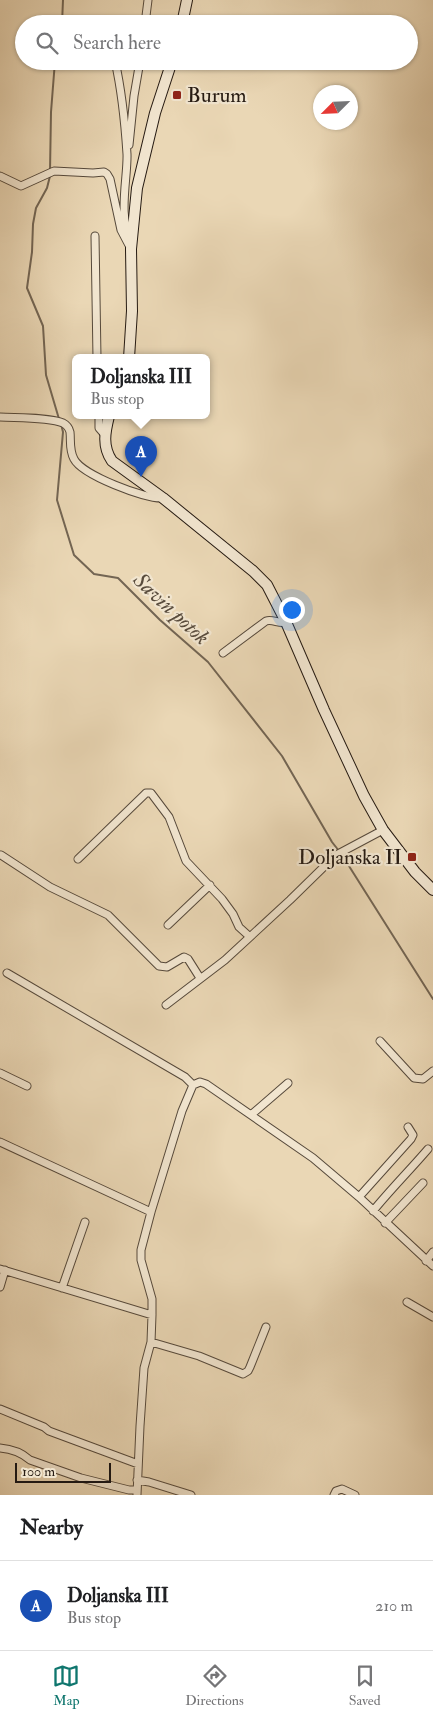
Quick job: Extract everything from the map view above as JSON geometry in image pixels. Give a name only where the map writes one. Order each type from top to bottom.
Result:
[{"type":"street","points":[[146,15],[148,0]]},
{"type":"street","points":[[184,15],[188,0]]},
{"type":"street","points":[[117,70],[121,85],[127,156]]},
{"type":"street","points":[[132,244],[127,230],[125,214],[127,156],[138,70]]},
{"type":"street","points":[[129,354],[132,311],[132,244],[138,183],[155,113],[169,70]]},
{"type":"street","points":[[0,176],[22,186],[51,172],[93,174],[104,172],[107,174],[121,230],[132,244]]},
{"type":"street","points":[[94,236],[97,354]]},
{"type":"street","points":[[0,417],[61,423],[69,428],[72,456],[81,467],[114,484],[148,496],[163,498]]},
{"type":"street","points":[[99,419],[99,428],[105,435]]},
{"type":"street","points":[[108,419],[105,435],[107,452],[112,461],[163,498],[262,580],[274,597],[364,796],[383,830],[415,872],[433,890]]},
{"type":"street","points":[[223,653],[266,621],[286,622]]},
{"type":"street","points":[[78,859],[138,799],[148,792],[151,793],[165,810],[186,861],[210,886],[233,914],[239,927],[250,937]]},
{"type":"street","points":[[166,1005],[225,960],[336,855],[383,830]]},
{"type":"street","points":[[1,855],[50,887],[108,915],[158,966],[168,967],[184,957],[188,959],[200,978]]},
{"type":"street","points":[[168,925],[210,886]]},
{"type":"street","points":[[7,973],[184,1077],[193,1085]]},
{"type":"street","points":[[380,1040],[414,1078],[423,1079],[433,1071]]},
{"type":"street","points":[[0,1074],[27,1086]]},
{"type":"street","points":[[0,1448],[11,1449],[23,1454],[30,1460],[81,1478],[137,1493],[144,1368],[151,1342],[152,1315],[152,1299],[141,1256],[151,1212],[182,1111],[193,1085],[197,1082],[203,1082],[313,1158],[433,1266]]},
{"type":"street","points":[[251,1115],[288,1083]]},
{"type":"street","points":[[359,1198],[411,1139],[413,1134],[408,1127]]},
{"type":"street","points":[[0,1142],[151,1212]]},
{"type":"street","points":[[373,1210],[428,1150]]},
{"type":"street","points":[[385,1223],[423,1183]]},
{"type":"street","points":[[62,1288],[85,1222]]},
{"type":"street","points":[[426,1261],[433,1252]]},
{"type":"street","points":[[0,1287],[3,1269],[152,1315]]},
{"type":"street","points":[[407,1302],[433,1317]]},
{"type":"street","points":[[151,1342],[199,1356],[244,1374],[248,1372],[266,1326]]},
{"type":"street","points":[[0,1409],[44,1427],[49,1431],[138,1464]]},
{"type":"street","points":[[137,1480],[191,1495]]},
{"type":"street","points":[[334,1495],[339,1489],[355,1495]]},
{"type":"waterway","name":"Savin potok","points":[[62,15],[63,0]]},
{"type":"waterway","name":"Savin potok","points":[[50,171],[51,112],[54,70]]},
{"type":"waterway","name":"Savin potok","points":[[50,176],[47,188],[36,208],[27,288],[43,326],[46,375],[59,419]]},
{"type":"waterway","name":"Savin potok","points":[[61,424],[63,432],[57,500],[74,555],[94,574],[118,578],[160,620],[208,662],[282,756],[339,851]]},
{"type":"waterway","name":"Savin potok","points":[[342,855],[433,999]]},
{"type":"place","name":"Burum","points":[[177,95]]},
{"type":"place","name":"Doljanska III","points":[[141,477]]},
{"type":"place","name":"Doljanska II","points":[[412,857]]}]
